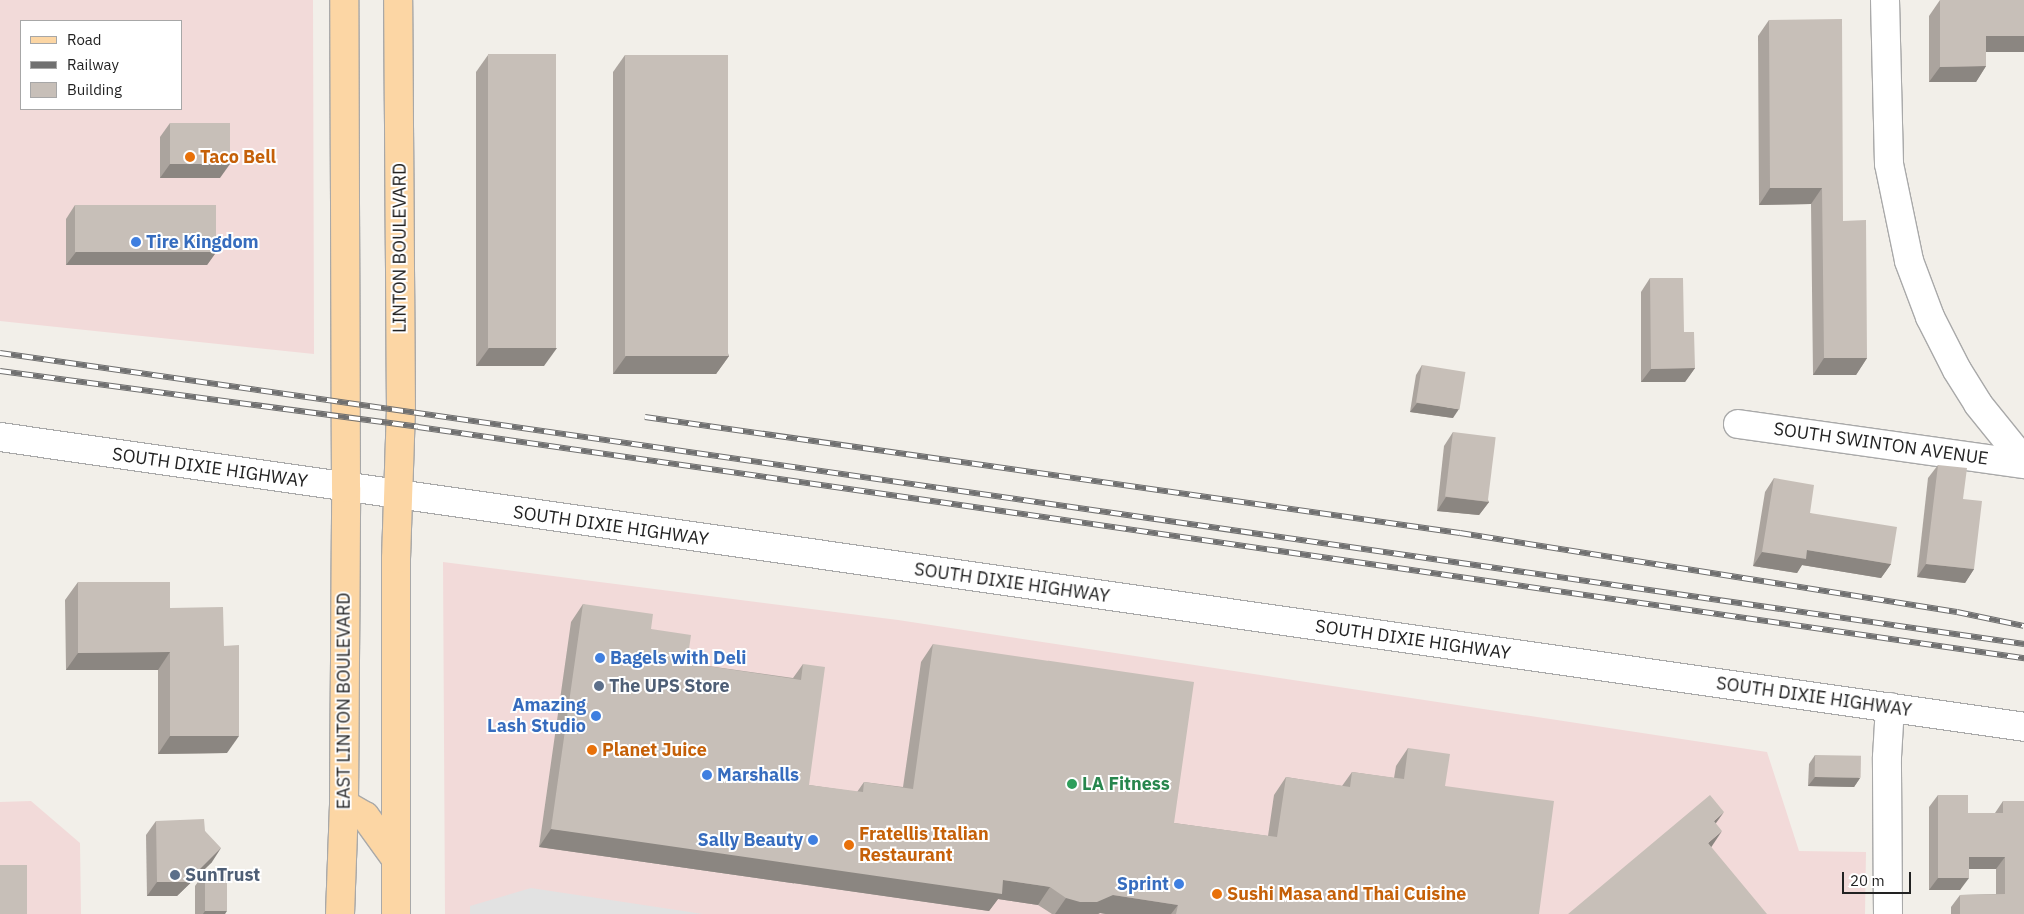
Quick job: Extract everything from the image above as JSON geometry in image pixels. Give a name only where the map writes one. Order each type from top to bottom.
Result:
[{"type":"main road","points":[[344,0],[346,488]]},
{"type":"main road","name":"LINTON BOULEVARD","points":[[398,0],[401,411],[398,496]]},
{"type":"main road","name":"EAST LINTON BOULEVARD","points":[[340,914],[344,804],[346,488]]},
{"type":"main road","points":[[396,914],[398,496]]},
{"type":"main road","points":[[344,804],[366,816],[396,859]]},
{"type":"street","name":"SOUTH SWINTON AVENUE","points":[[1885,0],[1889,164],[1909,261],[1937,331],[1978,404],[2024,462]]},
{"type":"street","name":"SOUTH SWINTON AVENUE","points":[[1738,424],[2024,462]]},
{"type":"street","name":"SOUTH DIXIE HIGHWAY","points":[[0,437],[398,496],[2024,727]]},
{"type":"street","points":[[1888,914],[1887,757],[1890,707]]},
{"type":"shaded area","points":[[0,0],[313,0],[314,354],[0,321]]},
{"type":"shaded area","points":[[443,562],[898,620],[1767,752],[1799,851],[1866,852],[1865,914],[445,914]]},
{"type":"shaded area","points":[[31,801],[80,843],[81,914],[0,914],[0,802]]},
{"type":"shaded area","points":[[531,888],[703,914],[470,914],[470,906]]},
{"type":"building","points":[[1940,0],[2024,0],[2024,36],[1986,36],[1986,66],[1940,67]]},
{"type":"building","points":[[1842,19],[1843,221],[1866,220],[1867,358],[1824,358],[1822,188],[1770,188],[1769,20]]},
{"type":"building","points":[[488,54],[556,54],[556,348],[488,348]]},
{"type":"building","points":[[625,55],[728,55],[728,356],[625,356]]},
{"type":"building","points":[[170,123],[230,123],[230,164],[170,164]]},
{"type":"building","name":"Tire Kingdom","points":[[75,205],[216,205],[216,252],[75,252]]},
{"type":"building","points":[[1650,278],[1683,278],[1684,332],[1694,332],[1695,368],[1651,369]]},
{"type":"building","points":[[1422,365],[1465,372],[1460,409],[1416,403]]},
{"type":"building","points":[[1453,432],[1496,437],[1488,502],[1445,497]]},
{"type":"building","points":[[1938,465],[1967,468],[1963,499],[1982,501],[1974,569],[1926,564]]},
{"type":"building","points":[[1774,478],[1814,485],[1810,513],[1897,527],[1891,564],[1807,550],[1806,559],[1762,552]]},
{"type":"building","points":[[78,582],[170,582],[170,608],[223,607],[224,646],[239,645],[239,736],[170,736],[170,652],[78,653]]},
{"type":"building","points":[[583,604],[653,614],[651,629],[691,635],[687,663],[801,680],[803,664],[825,667],[809,785],[863,792],[864,782],[913,789],[933,644],[1194,682],[1174,823],[1277,837],[1286,777],[1350,787],[1352,772],[1404,779],[1408,748],[1450,754],[1445,786],[1554,801],[1539,914],[1176,914],[1178,905],[1113,895],[1097,902],[1080,902],[1066,898],[1050,887],[1003,880],[1002,894],[551,829]]},
{"type":"building","points":[[1815,755],[1861,756],[1861,778],[1815,777]]},
{"type":"building","points":[[1710,795],[1724,812],[1714,821],[1722,831],[1708,843],[1767,914],[1568,914]]},
{"type":"building","points":[[1938,795],[1968,795],[1968,813],[2003,813],[2003,801],[2024,801],[2024,914],[1960,914],[1960,895],[2005,894],[2005,857],[1969,857],[1969,878],[1938,878]]},
{"type":"building","points":[[204,819],[205,831],[221,848],[187,882],[157,882],[156,821]]},
{"type":"building","points":[[0,865],[27,865],[27,914],[0,914]]},
{"type":"building","points":[[205,872],[227,872],[227,911],[205,911]]},
{"type":"railway","points":[[0,353],[2024,644]]},
{"type":"railway","points":[[0,371],[418,427],[2024,658]]},
{"type":"railway","points":[[645,417],[1460,533],[1957,612],[2024,626]]},
{"type":"place","name":"Taco Bell","points":[[190,157]]},
{"type":"place","name":"Tire Kingdom","points":[[136,242]]},
{"type":"place","name":"Bagels with Deli","points":[[600,658]]},
{"type":"place","name":"The UPS Store","points":[[599,686]]},
{"type":"place","name":"Amazing Lash Studio","points":[[596,716]]},
{"type":"place","name":"Planet Juice","points":[[592,750]]},
{"type":"place","name":"Marshalls","points":[[707,775]]},
{"type":"place","name":"LA Fitness","points":[[1072,784]]},
{"type":"place","name":"Sally Beauty","points":[[813,840]]},
{"type":"place","name":"Fratellis Italian Restaurant","points":[[849,845]]},
{"type":"place","name":"SunTrust","points":[[175,875]]},
{"type":"place","name":"Sprint","points":[[1179,884]]},
{"type":"place","name":"Sushi Masa and Thai Cuisine","points":[[1217,894]]}]
